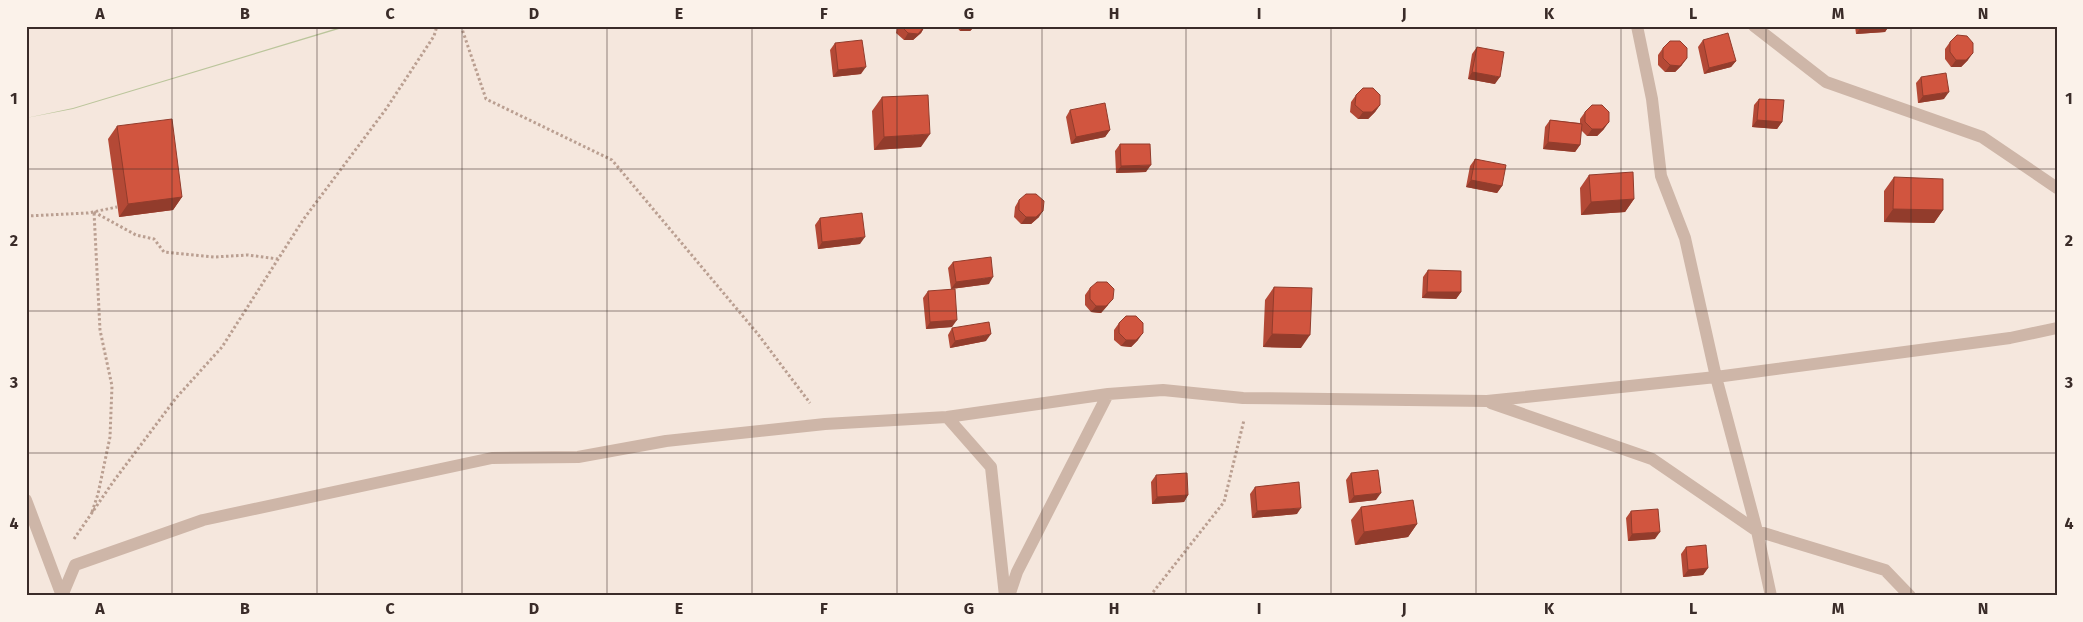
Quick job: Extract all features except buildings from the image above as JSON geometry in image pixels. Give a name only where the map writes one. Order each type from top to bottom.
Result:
[{"type":"street","points":[[1637,26],[1652,99],[1661,176],[1685,238],[1716,376],[1757,531],[1771,596]]},
{"type":"street","points":[[1754,26],[1826,82],[1982,137],[2057,188]]},
{"type":"street","points":[[62,596],[75,565],[203,520],[492,458],[578,457],[666,441],[825,424],[947,417],[1108,394],[1163,390],[1243,398],[1405,398],[1487,401],[1716,376],[2010,338],[2057,328]]},
{"type":"street","points":[[1010,596],[1017,572],[1108,394]]},
{"type":"street","points":[[1487,401],[1652,459],[1757,531],[1885,570],[1910,596]]},
{"type":"street","points":[[947,417],[991,467],[1005,596]]},
{"type":"street","points":[[26,500],[62,596]]},
{"type":"path","points":[[52,571],[176,398],[222,347],[303,220],[386,109],[434,36],[437,26]]},
{"type":"path","points":[[461,26],[486,99],[612,160],[757,333],[825,424]]},
{"type":"path","points":[[26,216],[94,212],[117,207]]},
{"type":"path","points":[[94,212],[136,235],[154,239],[164,252],[214,257],[248,255],[278,259]]},
{"type":"path","points":[[90,516],[98,494],[110,436],[112,386],[100,330],[94,212]]},
{"type":"path","points":[[1150,596],[1224,502],[1248,400],[1243,398]]},
{"type":"green space","points":[[349,26],[73,109],[26,118],[73,108]]}]
